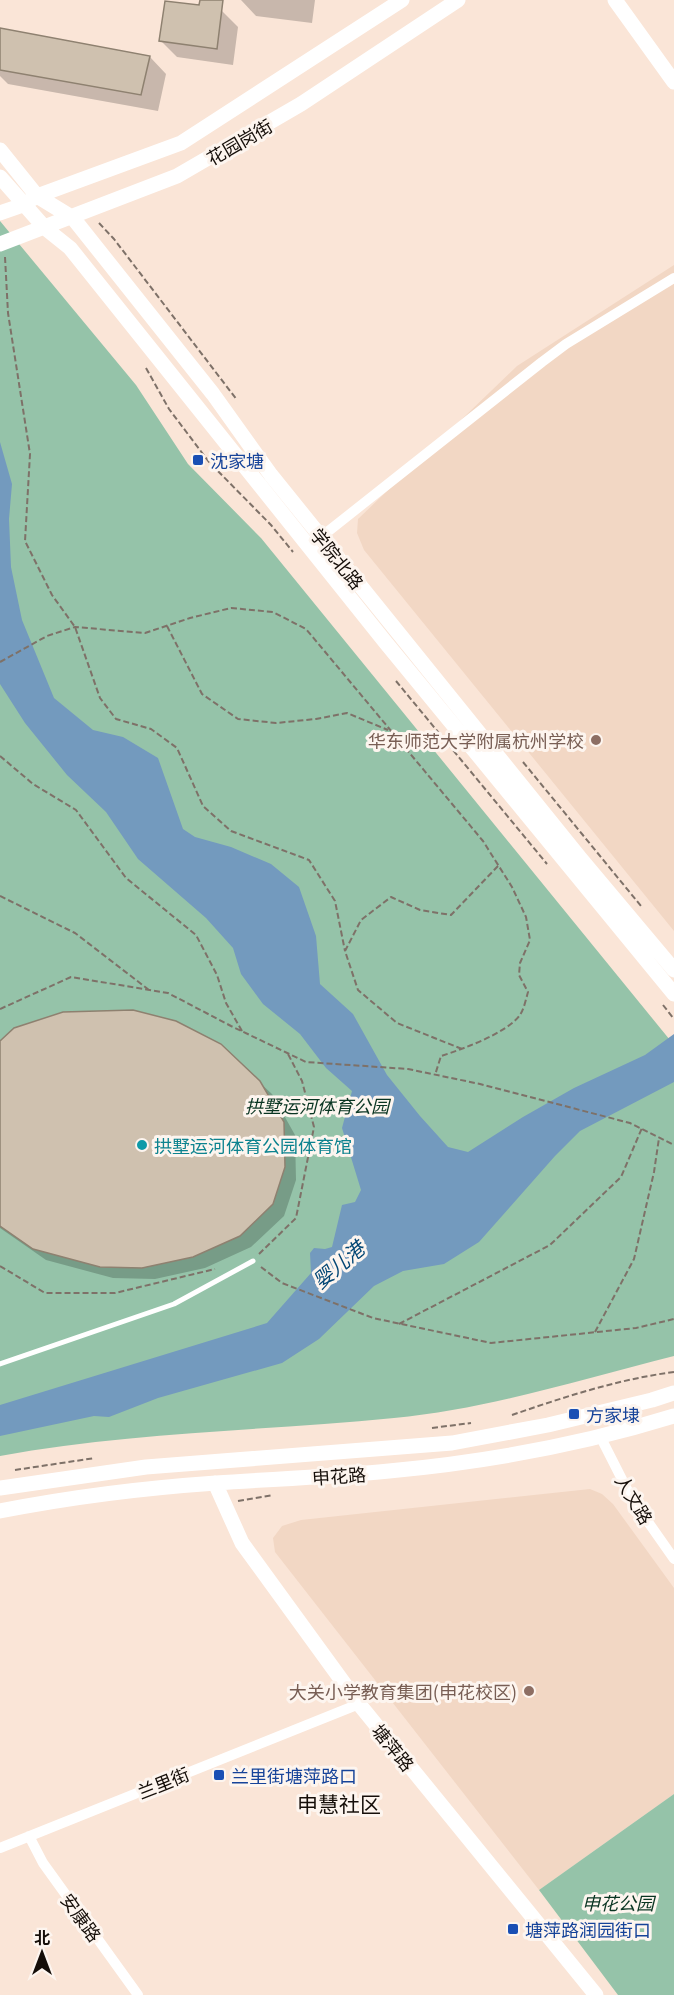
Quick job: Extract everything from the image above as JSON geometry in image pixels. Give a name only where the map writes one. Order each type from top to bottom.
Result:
[{"type":"main road","name":"花园岗街","points":[[0,213],[22,205],[37,196],[181,143],[402,0]]},
{"type":"main road","name":"花园岗街","points":[[2,244],[177,176],[301,104],[458,0]]},
{"type":"main road","points":[[615,0],[674,82]]},
{"type":"main road","name":"学院北路","points":[[0,150],[37,196],[73,218],[213,394],[271,475],[580,858],[674,970]]},
{"type":"main road","name":"学院北路","points":[[0,177],[22,205],[70,248],[386,644],[674,994]]},
{"type":"main road","name":"申花路","points":[[0,1488],[146,1467],[452,1443],[548,1425],[674,1393]]},
{"type":"main road","name":"申花路","points":[[0,1511],[39,1503],[215,1483],[389,1472],[451,1464],[551,1448],[674,1416]]},
{"type":"main road","name":"塘萍路","points":[[215,1483],[242,1543],[359,1704],[596,1995]]},
{"type":"street","points":[[321,537],[542,362],[674,278]]},
{"type":"street","name":"人文路","points":[[600,1436],[632,1499],[674,1559]]},
{"type":"street","name":"兰里街","points":[[0,1848],[359,1704]]},
{"type":"street","name":"安康路","points":[[29,1836],[43,1863],[138,1995]]},
{"type":"lane","points":[[0,1364],[174,1304],[253,1261]]},
{"type":"path","points":[[2,244],[8,313],[30,454],[25,541],[52,595],[75,627],[100,698],[116,719],[151,729],[177,748],[203,806],[231,831],[309,860],[335,901],[345,951],[358,990],[397,1023],[462,1049]]},
{"type":"path","points":[[0,662],[47,636],[75,627],[145,633],[231,608],[273,612],[306,629],[483,841],[512,887],[526,917],[530,940],[520,963],[519,975],[528,992],[520,1015],[501,1031],[441,1056],[435,1075]]},
{"type":"path","points":[[167,626],[202,694],[238,719],[276,723],[316,719],[347,712],[391,731]]},
{"type":"path","points":[[0,756],[33,784],[76,810],[126,878],[196,935],[217,975],[226,1003],[243,1032]]},
{"type":"path","points":[[345,951],[361,920],[391,897],[420,910],[451,915],[498,866]]},
{"type":"path","points":[[0,896],[75,933],[150,990]]},
{"type":"path","points":[[0,1009],[71,977],[168,993],[306,1062],[408,1069],[435,1075],[630,1123],[674,1145]]},
{"type":"path","points":[[288,1053],[302,1081],[314,1127],[296,1218],[253,1261],[282,1283],[374,1318],[491,1342],[636,1328],[674,1319]]},
{"type":"path","points":[[399,1323],[550,1245],[621,1177],[642,1128]]},
{"type":"path","points":[[595,1332],[634,1259],[654,1172],[659,1137]]},
{"type":"path","points":[[0,1266],[45,1293],[115,1293],[223,1267]]},
{"type":"path","points":[[503,1419],[558,1399],[654,1374],[674,1372]]},
{"type":"path","points":[[423,1430],[480,1422]]},
{"type":"path","points":[[9,1471],[105,1457]]},
{"type":"shaded area","name":"华东师范大学附属杭州学校","points":[[674,265],[674,931],[364,550],[357,533],[358,519],[517,366]]},
{"type":"shaded area","name":"大关小学教育集团(申花校区)","points":[[590,1489],[602,1494],[613,1504],[674,1588],[674,1794],[539,1890],[275,1552],[273,1538],[282,1526],[301,1520]]},
{"type":"green space","name":"拱墅运河体育公园","points":[[0,221],[136,385],[188,464],[261,538],[674,1045],[674,1356],[535,1392],[430,1414],[147,1437],[0,1456]]},
{"type":"green space","name":"申花公园","points":[[674,1794],[674,1995],[618,1995],[539,1890]]},
{"type":"water","name":"婴儿港","points":[[0,442],[12,484],[9,519],[11,567],[22,620],[54,698],[93,730],[123,737],[158,758],[183,829],[195,837],[231,847],[271,864],[299,887],[316,936],[320,984],[353,1014],[387,1075],[448,1147],[468,1152],[574,1088],[645,1055],[674,1034],[674,1082],[580,1131],[479,1242],[444,1264],[403,1271],[374,1286],[319,1339],[282,1363],[158,1398],[109,1417],[94,1416],[0,1436],[0,1405],[267,1323],[311,1273],[310,1253],[314,1248],[332,1247],[342,1205],[355,1202],[361,1190],[342,1128],[352,1091],[326,1068],[300,1034],[263,1004],[241,974],[233,948],[206,918],[138,859],[106,812],[67,775],[25,723],[0,684]]},
{"type":"building","points":[[200,0],[223,0],[217,49],[159,41],[165,1],[199,5]]},
{"type":"building","points":[[0,28],[150,56],[141,95],[0,70]]},
{"type":"building","name":"拱墅运河体育公园体育馆","points":[[133,1010],[176,1021],[221,1044],[260,1081],[284,1122],[285,1167],[273,1204],[240,1236],[193,1257],[142,1268],[100,1267],[33,1249],[0,1226],[0,1041],[14,1028],[63,1012]]},
{"type":"place","name":"沈家塘","points":[[198,460]]},
{"type":"place","name":"华东师范大学附属杭州学校","points":[[596,740]]},
{"type":"place","name":"拱墅运河体育公园体育馆","points":[[142,1145]]},
{"type":"place","name":"方家埭","points":[[574,1414]]},
{"type":"place","name":"大关小学教育集团(申花校区)","points":[[529,1691]]},
{"type":"place","name":"兰里街塘萍路口","points":[[219,1775]]},
{"type":"place","name":"塘萍路润园街口","points":[[513,1929]]},
{"type":"district","name":"申慧社区","points":[[339,1803]]}]
